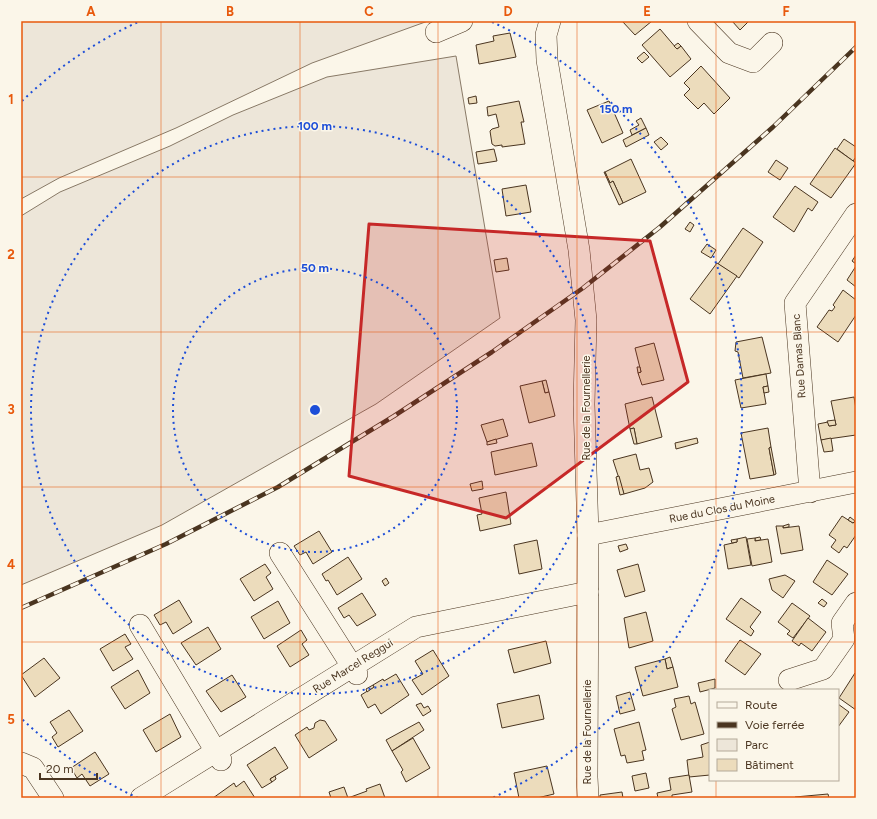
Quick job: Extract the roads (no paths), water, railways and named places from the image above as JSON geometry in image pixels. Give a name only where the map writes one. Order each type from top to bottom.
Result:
[{"type":"street","points":[[436,32],[462,21]]},
{"type":"street","name":"Rue de la Fournellerie","points":[[550,21],[546,35],[548,60],[579,250],[586,320],[584,404],[588,535],[586,776],[588,798]]},
{"type":"street","points":[[698,21],[730,53],[753,62],[772,43]]},
{"type":"street","name":"Rue Damas Blanc","points":[[810,492],[795,303],[856,214]]},
{"type":"street","name":"Rue du Clos du Moine","points":[[588,535],[856,482]]},
{"type":"street","points":[[280,553],[354,670]]},
{"type":"street","name":"Rue Marcel Reggui","points":[[141,798],[218,756],[354,670],[416,627],[588,592]]},
{"type":"street","points":[[789,680],[823,669],[844,640],[842,623],[856,603]]},
{"type":"street","points":[[140,626],[218,756]]},
{"type":"street","points":[[21,763],[33,768],[53,798]]},
{"type":"railway","points":[[21,608],[166,544],[278,487],[394,416],[492,352],[583,288],[660,227],[773,127],[856,47]]}]
